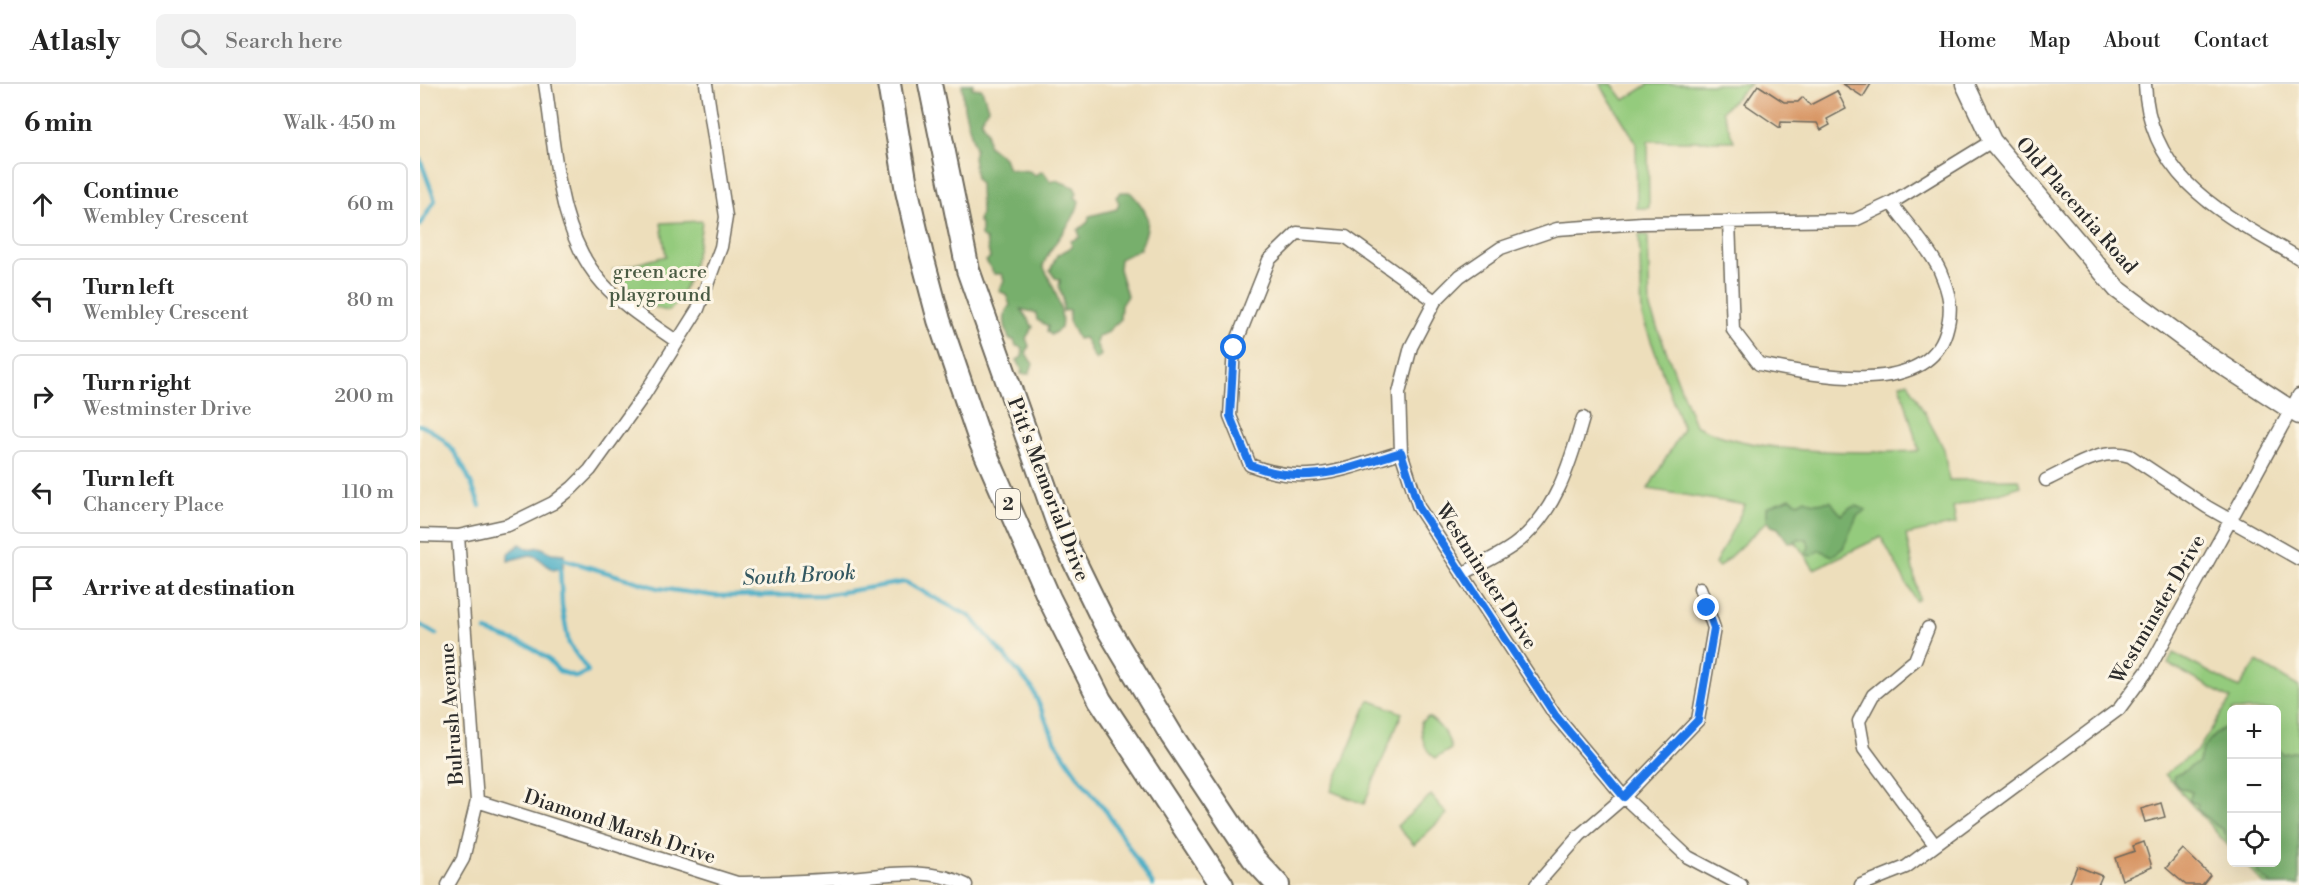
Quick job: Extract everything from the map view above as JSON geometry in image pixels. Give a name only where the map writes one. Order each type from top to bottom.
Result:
[{"type":"highway","name":"Pitt's Memorial Drive","points":[[889,84],[907,191],[925,267],[939,320],[981,443],[1049,598],[1100,700],[1222,885]]},
{"type":"highway","name":"Pitt's Memorial Drive","points":[[930,84],[968,270],[1063,538],[1104,622],[1172,736],[1253,858],[1278,885]]},
{"type":"highway","points":[[938,84],[947,168]]},
{"type":"main road","name":"Old Placentia Road","points":[[1965,84],[1992,141],[2117,289],[2198,349],[2296,407]]},
{"type":"street","points":[[545,84],[562,193],[569,223],[581,248],[603,284],[676,341]]},
{"type":"street","points":[[420,535],[458,536],[484,532],[531,516],[572,488],[590,470],[644,395],[698,309],[721,247],[726,217],[706,84]]},
{"type":"street","points":[[2145,84],[2146,102],[2155,134],[2181,178],[2216,208],[2299,258]]},
{"type":"street","name":"Westminster Drive","points":[[1741,885],[1688,857],[1624,797],[1555,715],[1419,508],[1401,452],[1399,393],[1411,347],[1435,302],[1460,276],[1501,248],[1557,229],[1729,222],[1855,220],[1891,203],[1992,141]]},
{"type":"street","points":[[1729,222],[1732,330],[1759,364],[1819,376],[1891,375],[1917,368],[1942,345],[1952,312],[1939,269],[1891,203]]},
{"type":"street","points":[[1401,452],[1316,477],[1271,473],[1250,465],[1230,416],[1234,348],[1269,260],[1297,233],[1346,237],[1435,302]]},
{"type":"street","name":"Westminster Drive","points":[[1861,885],[1906,867],[2119,709],[2150,666],[2230,520],[2296,407]]},
{"type":"street","points":[[1462,574],[1515,544],[1551,505],[1569,468],[1582,418]]},
{"type":"street","points":[[2046,480],[2103,454],[2124,454],[2230,520],[2299,559]]},
{"type":"street","name":"Bulrush Avenue","points":[[448,885],[463,859],[477,801],[458,536]]},
{"type":"street","points":[[1536,885],[1580,836],[1624,797],[1698,720],[1714,628],[1700,588]]},
{"type":"street","points":[[1928,628],[1915,660],[1873,695],[1859,722],[1864,749],[1935,845]]},
{"type":"street","name":"Diamond Marsh Drive","points":[[477,801],[737,883],[781,883],[924,873],[951,877],[966,885]]},
{"type":"green space","points":[[962,84],[973,84],[972,88],[982,89],[988,108],[981,121],[987,131],[988,145],[1004,158],[1008,169],[1029,171],[1035,175],[1043,171],[1051,182],[1056,180],[1074,187],[1077,193],[1075,197],[1079,201],[1073,217],[1051,249],[1043,266],[1054,288],[1059,305],[1061,328],[1051,335],[1047,331],[1048,326],[1037,320],[1036,313],[1021,309],[1033,327],[1026,338],[1029,346],[1026,354],[1033,364],[1029,374],[1021,374],[1022,369],[1017,360],[1022,357],[1023,348],[1016,346],[1014,340],[1009,339],[1006,330],[1005,317],[1010,305],[1006,294],[999,291],[1004,280],[1002,274],[994,274],[986,261],[990,258],[986,240],[981,236],[981,225],[978,220],[981,214],[980,184],[976,179],[973,157],[975,149],[964,108]]},
{"type":"green space","points":[[1600,84],[1612,84],[1624,100],[1649,84],[1750,84],[1722,111],[1734,141],[1648,141],[1649,208],[1637,208],[1636,142]]},
{"type":"green space","points":[[1121,192],[1130,192],[1142,206],[1148,225],[1140,249],[1120,259],[1119,269],[1127,296],[1121,305],[1120,320],[1106,333],[1098,336],[1096,343],[1101,355],[1096,360],[1084,338],[1078,339],[1069,321],[1069,310],[1063,311],[1060,280],[1055,278],[1050,271],[1057,255],[1072,247],[1071,241],[1080,237],[1078,230],[1088,222],[1089,216],[1117,209],[1119,203],[1116,197]]},
{"type":"green space","name":"green acre playground","points":[[702,221],[699,243],[687,283],[675,305],[668,311],[645,301],[630,289],[613,270],[666,256],[661,223]]},
{"type":"green space","points":[[1639,235],[1648,235],[1650,309],[1695,425],[1718,435],[1774,447],[1836,452],[1919,451],[1900,384],[1908,382],[1944,449],[1949,480],[2019,479],[2021,486],[1953,507],[1956,524],[1906,535],[1919,599],[1916,601],[1881,537],[1814,569],[1776,513],[1719,567],[1715,564],[1745,505],[1648,489],[1683,429],[1642,316]]},
{"type":"green space","points":[[1790,498],[1798,503],[1805,499],[1814,503],[1830,501],[1842,515],[1849,508],[1857,506],[1866,510],[1857,516],[1843,548],[1832,556],[1820,550],[1811,556],[1805,554],[1809,547],[1807,539],[1788,542],[1778,528],[1771,526],[1767,518],[1767,507]]},
{"type":"green space","points":[[2173,653],[2239,688],[2257,662],[2299,687],[2299,885],[2265,885],[2248,867],[2281,867],[2281,705],[2227,705],[2231,699],[2168,664]]},
{"type":"green space","points":[[1369,700],[1402,713],[1364,804],[1331,791]]},
{"type":"green space","points":[[2227,705],[2227,844],[2165,774],[2198,750]]},
{"type":"green space","points":[[1428,717],[1443,731],[1451,749],[1436,758],[1429,752],[1423,738],[1421,722]]},
{"type":"green space","points":[[2227,727],[2227,839],[2223,829],[2197,809],[2198,804],[2189,801],[2192,792],[2178,787],[2173,780],[2174,776],[2199,763],[2202,752],[2209,741]]},
{"type":"green space","points":[[2299,751],[2299,885],[2272,885],[2257,872],[2258,867],[2281,867],[2281,752],[2283,754]]},
{"type":"green space","points":[[1431,795],[1447,814],[1414,845],[1397,826]]},
{"type":"water","points":[[520,544],[528,549],[540,547],[552,553],[564,554],[563,568],[553,570],[538,557],[530,555],[508,561],[508,554]]},
{"type":"building","points":[[1843,84],[1871,84],[1863,97]]},
{"type":"building","points":[[1758,85],[1784,102],[1798,102],[1803,97],[1810,105],[1837,91],[1846,109],[1827,119],[1830,125],[1821,130],[1817,123],[1781,122],[1780,128],[1745,104]]},
{"type":"building","points":[[2161,803],[2165,817],[2145,822],[2141,809]]},
{"type":"building","points":[[2144,842],[2152,867],[2122,880],[2115,858],[2135,851],[2133,846]]},
{"type":"building","points":[[2183,849],[2210,875],[2202,885],[2186,885],[2166,868]]},
{"type":"building","points":[[2077,866],[2102,876],[2098,885],[2069,885]]},
{"type":"waterway","name":"South Brook","points":[[420,159],[435,200],[420,225]]},
{"type":"waterway","name":"South Brook","points":[[420,425],[432,431],[451,448],[465,470],[480,506]]},
{"type":"waterway","name":"South Brook","points":[[559,558],[658,588],[715,596],[823,595],[905,582],[971,617],[1032,688],[1055,741],[1078,776],[1106,811],[1153,885]]},
{"type":"waterway","points":[[486,631],[529,646],[547,658],[559,671],[577,677],[588,671],[569,644],[562,606],[560,566]]},
{"type":"waterway","points":[[420,625],[436,634]]},
{"type":"route","points":[[1234,348],[1230,416],[1250,465],[1271,473],[1316,477],[1401,452],[1419,508],[1555,715],[1624,797],[1698,720],[1714,628],[1707,608]]}]
